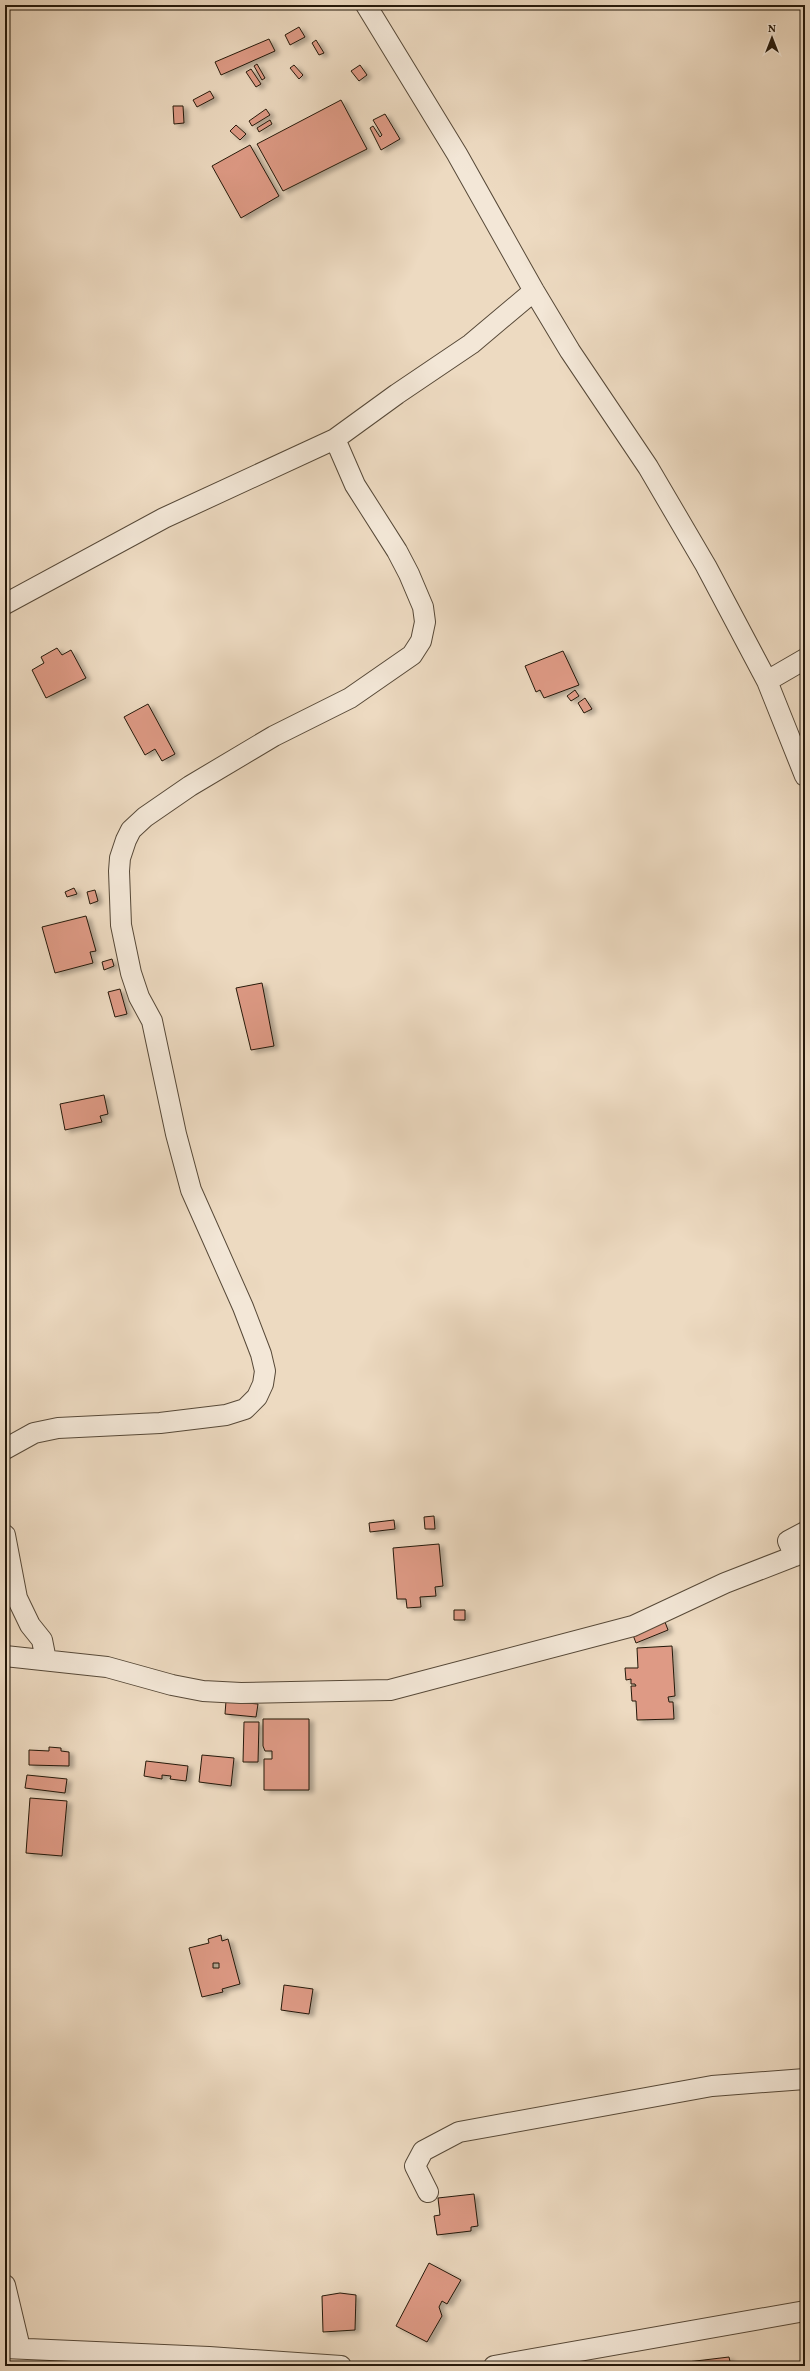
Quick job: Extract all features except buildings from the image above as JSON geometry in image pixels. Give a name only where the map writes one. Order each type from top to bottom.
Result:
[{"type":"street","points":[[366,5],[457,154],[534,291],[570,351],[648,467],[706,566],[767,682],[805,776]]},
{"type":"street","points":[[5,604],[164,518],[335,439],[397,394],[471,344],[534,291]]},
{"type":"street","points":[[5,1449],[34,1433],[58,1428],[160,1423],[226,1415],[245,1409],[257,1397],[263,1384],[265,1370],[261,1354],[243,1307],[191,1190],[176,1134],[152,1021],[139,997],[131,973],[121,925],[119,871],[120,858],[128,835],[145,817],[190,786],[274,736],[350,698],[412,655],[422,641],[425,622],[423,606],[397,551],[355,485],[335,439]]},
{"type":"street","points":[[767,682],[805,659]]},
{"type":"street","points":[[5,1656],[114,1668],[172,1685],[203,1691],[241,1693],[390,1690],[633,1626],[725,1583],[800,1554],[788,1541],[805,1532]]},
{"type":"street","points":[[5,1535],[17,1598],[30,1625],[42,1640],[46,1660]]},
{"type":"street","points":[[428,2192],[415,2166],[424,2151],[459,2132],[712,2086],[805,2080]]},
{"type":"street","points":[[5,2285],[12,2348],[208,2361],[341,2366]]},
{"type":"street","points":[[494,2366],[805,2311]]}]
